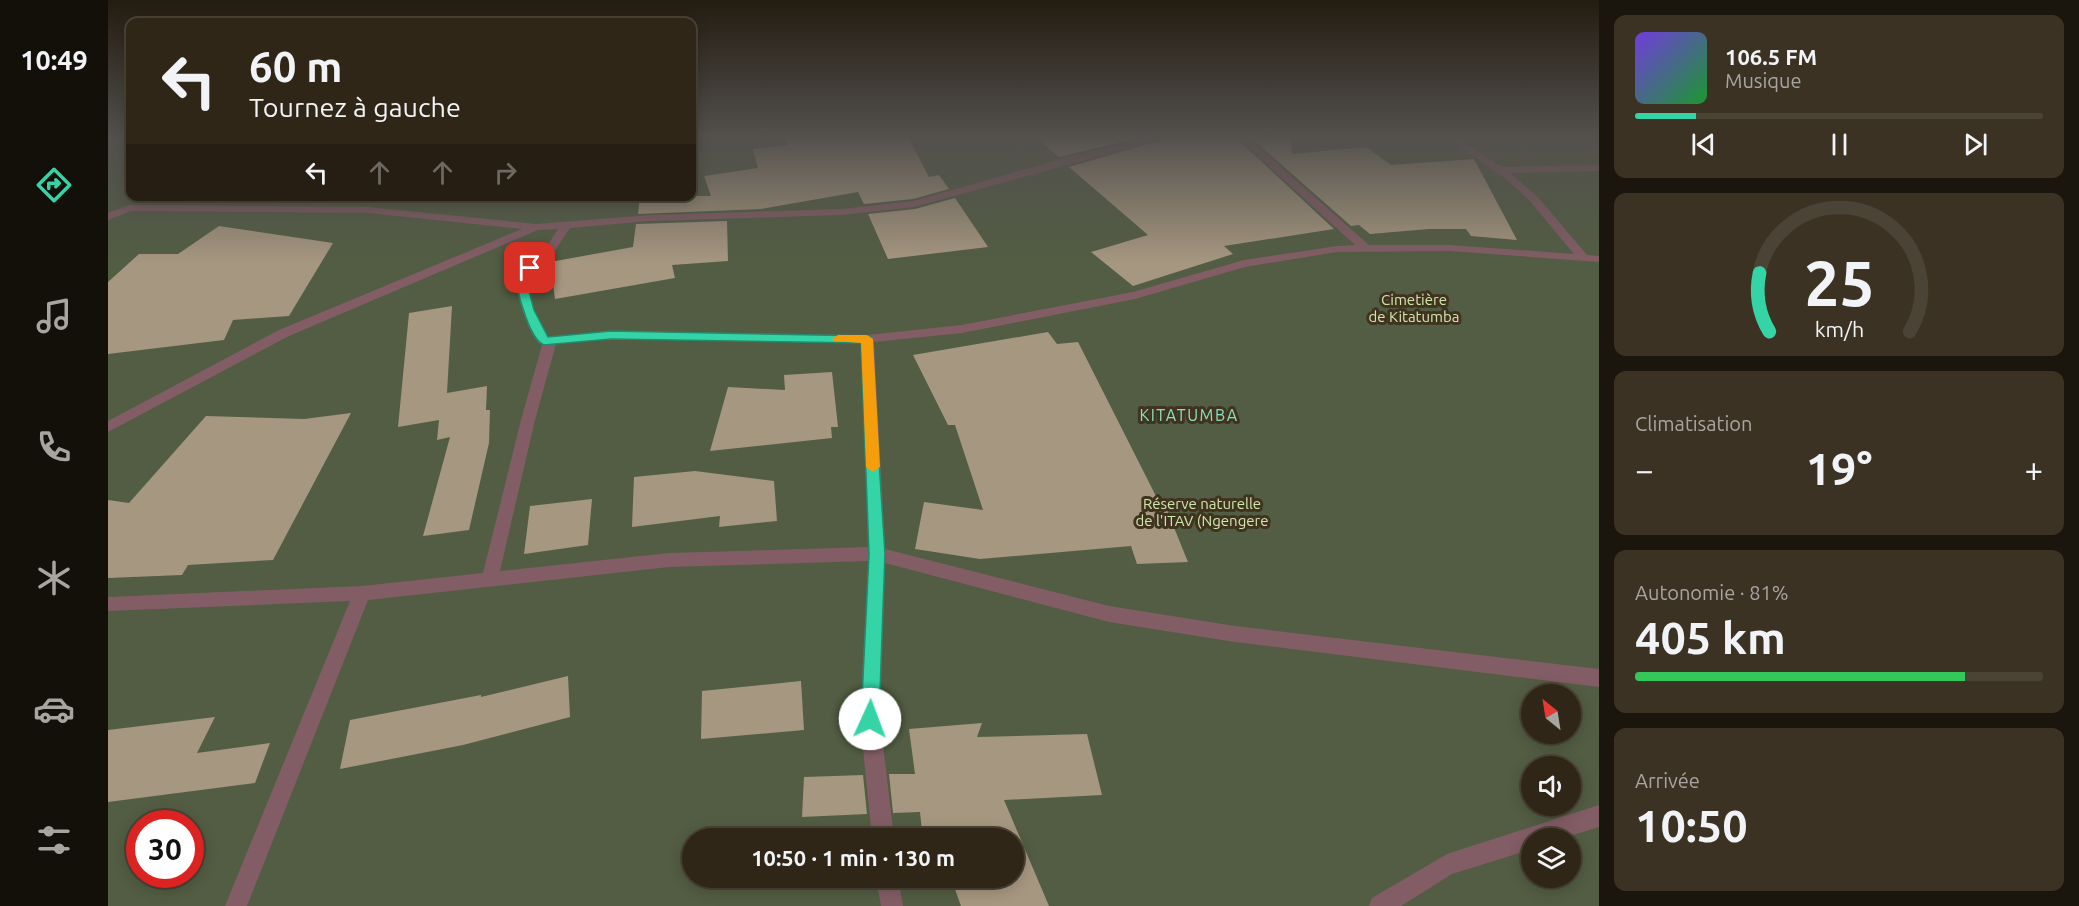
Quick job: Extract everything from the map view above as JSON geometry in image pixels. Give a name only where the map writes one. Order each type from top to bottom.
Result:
[{"type":"street","points":[[108,217],[129,208],[368,210],[536,227],[650,218],[842,212],[914,204],[1004,178]]},
{"type":"street","points":[[1288,178],[1366,249]]},
{"type":"street","points":[[1509,178],[1533,198],[1583,257]]},
{"type":"street","points":[[108,224],[139,201]]},
{"type":"street","points":[[566,225],[548,254],[530,268],[521,283],[528,310],[544,341],[611,335],[867,339],[962,329],[1135,295],[1244,264],[1337,249],[1450,248],[1599,259]]},
{"type":"street","points":[[108,428],[284,333],[536,227]]},
{"type":"street","points":[[867,339],[877,554],[870,719],[882,828]]},
{"type":"street","points":[[490,579],[540,369],[550,341]]},
{"type":"street","points":[[108,604],[362,593],[669,560],[877,554],[1109,614],[1234,634],[1599,678]]},
{"type":"street","points":[[236,906],[362,593]]},
{"type":"street","points":[[1380,906],[1447,865],[1599,816]]},
{"type":"street","points":[[889,888],[892,906]]},
{"type":"green space","name":"Réserve naturelle de l'ITAV (Ngengere","points":[[108,178],[126,178],[126,201],[696,201],[696,178],[1599,178],[1599,906],[108,906]]},
{"type":"building","points":[[705,178],[941,178],[949,189],[913,199],[864,204],[858,192],[761,209],[638,214],[639,201],[696,201],[696,196],[711,196]]},
{"type":"building","points":[[1082,178],[1279,178],[1334,229],[1224,246],[1233,254],[1133,286],[1091,252],[1148,235]]},
{"type":"building","points":[[1297,178],[1484,178],[1517,240],[1471,236],[1466,229],[1429,229],[1370,234],[1359,225],[1351,226]]},
{"type":"building","points":[[955,198],[988,247],[888,259],[868,214],[915,209]]},
{"type":"building","points":[[727,221],[728,261],[672,265],[675,278],[555,299],[550,262],[633,247],[636,224]]},
{"type":"building","points":[[219,226],[333,243],[289,316],[233,320],[224,340],[108,354],[108,282],[139,254],[178,254]]},
{"type":"building","points":[[452,306],[447,393],[487,386],[486,410],[490,410],[489,443],[469,530],[423,536],[450,437],[437,440],[439,420],[398,427],[409,313]]},
{"type":"building","points":[[1048,332],[1057,344],[1078,342],[1162,508],[1166,508],[1188,562],[1137,564],[1131,546],[980,559],[915,549],[924,502],[983,510],[955,425],[948,425],[913,355]]},
{"type":"building","points":[[832,372],[838,427],[831,427],[832,438],[710,451],[728,387],[785,390],[784,375]]},
{"type":"building","points":[[351,413],[273,560],[188,565],[182,575],[108,578],[108,500],[129,503],[206,416],[304,419]]},
{"type":"building","points":[[695,471],[774,481],[777,521],[719,527],[720,516],[632,527],[634,477]]},
{"type":"building","points":[[592,499],[588,545],[524,554],[530,506]]},
{"type":"building","points":[[568,676],[570,717],[463,745],[340,769],[350,720],[481,695],[481,697]]},
{"type":"building","points":[[801,681],[804,730],[701,739],[702,691]]},
{"type":"building","points":[[215,717],[197,753],[270,743],[255,783],[108,802],[108,730]]},
{"type":"building","points":[[982,723],[977,737],[1087,734],[1102,795],[1004,800],[1016,828],[922,828],[920,812],[893,813],[889,774],[915,774],[909,729]]},
{"type":"building","points":[[863,775],[867,814],[802,817],[804,777]]},
{"type":"building","points":[[1024,847],[1049,906],[961,906],[955,888],[1024,888]]},
{"type":"slow traffic","points":[[838,339],[867,339],[873,467]]},
{"type":"district","name":"KITATUMBA","points":[[1189,415]]},
{"type":"route","points":[[530,268],[521,283],[528,310],[544,341],[611,335],[867,339],[877,554],[870,719]]},
{"type":"park label","name":"Cimetière de Kitatumba","points":[[1414,308]]}]
